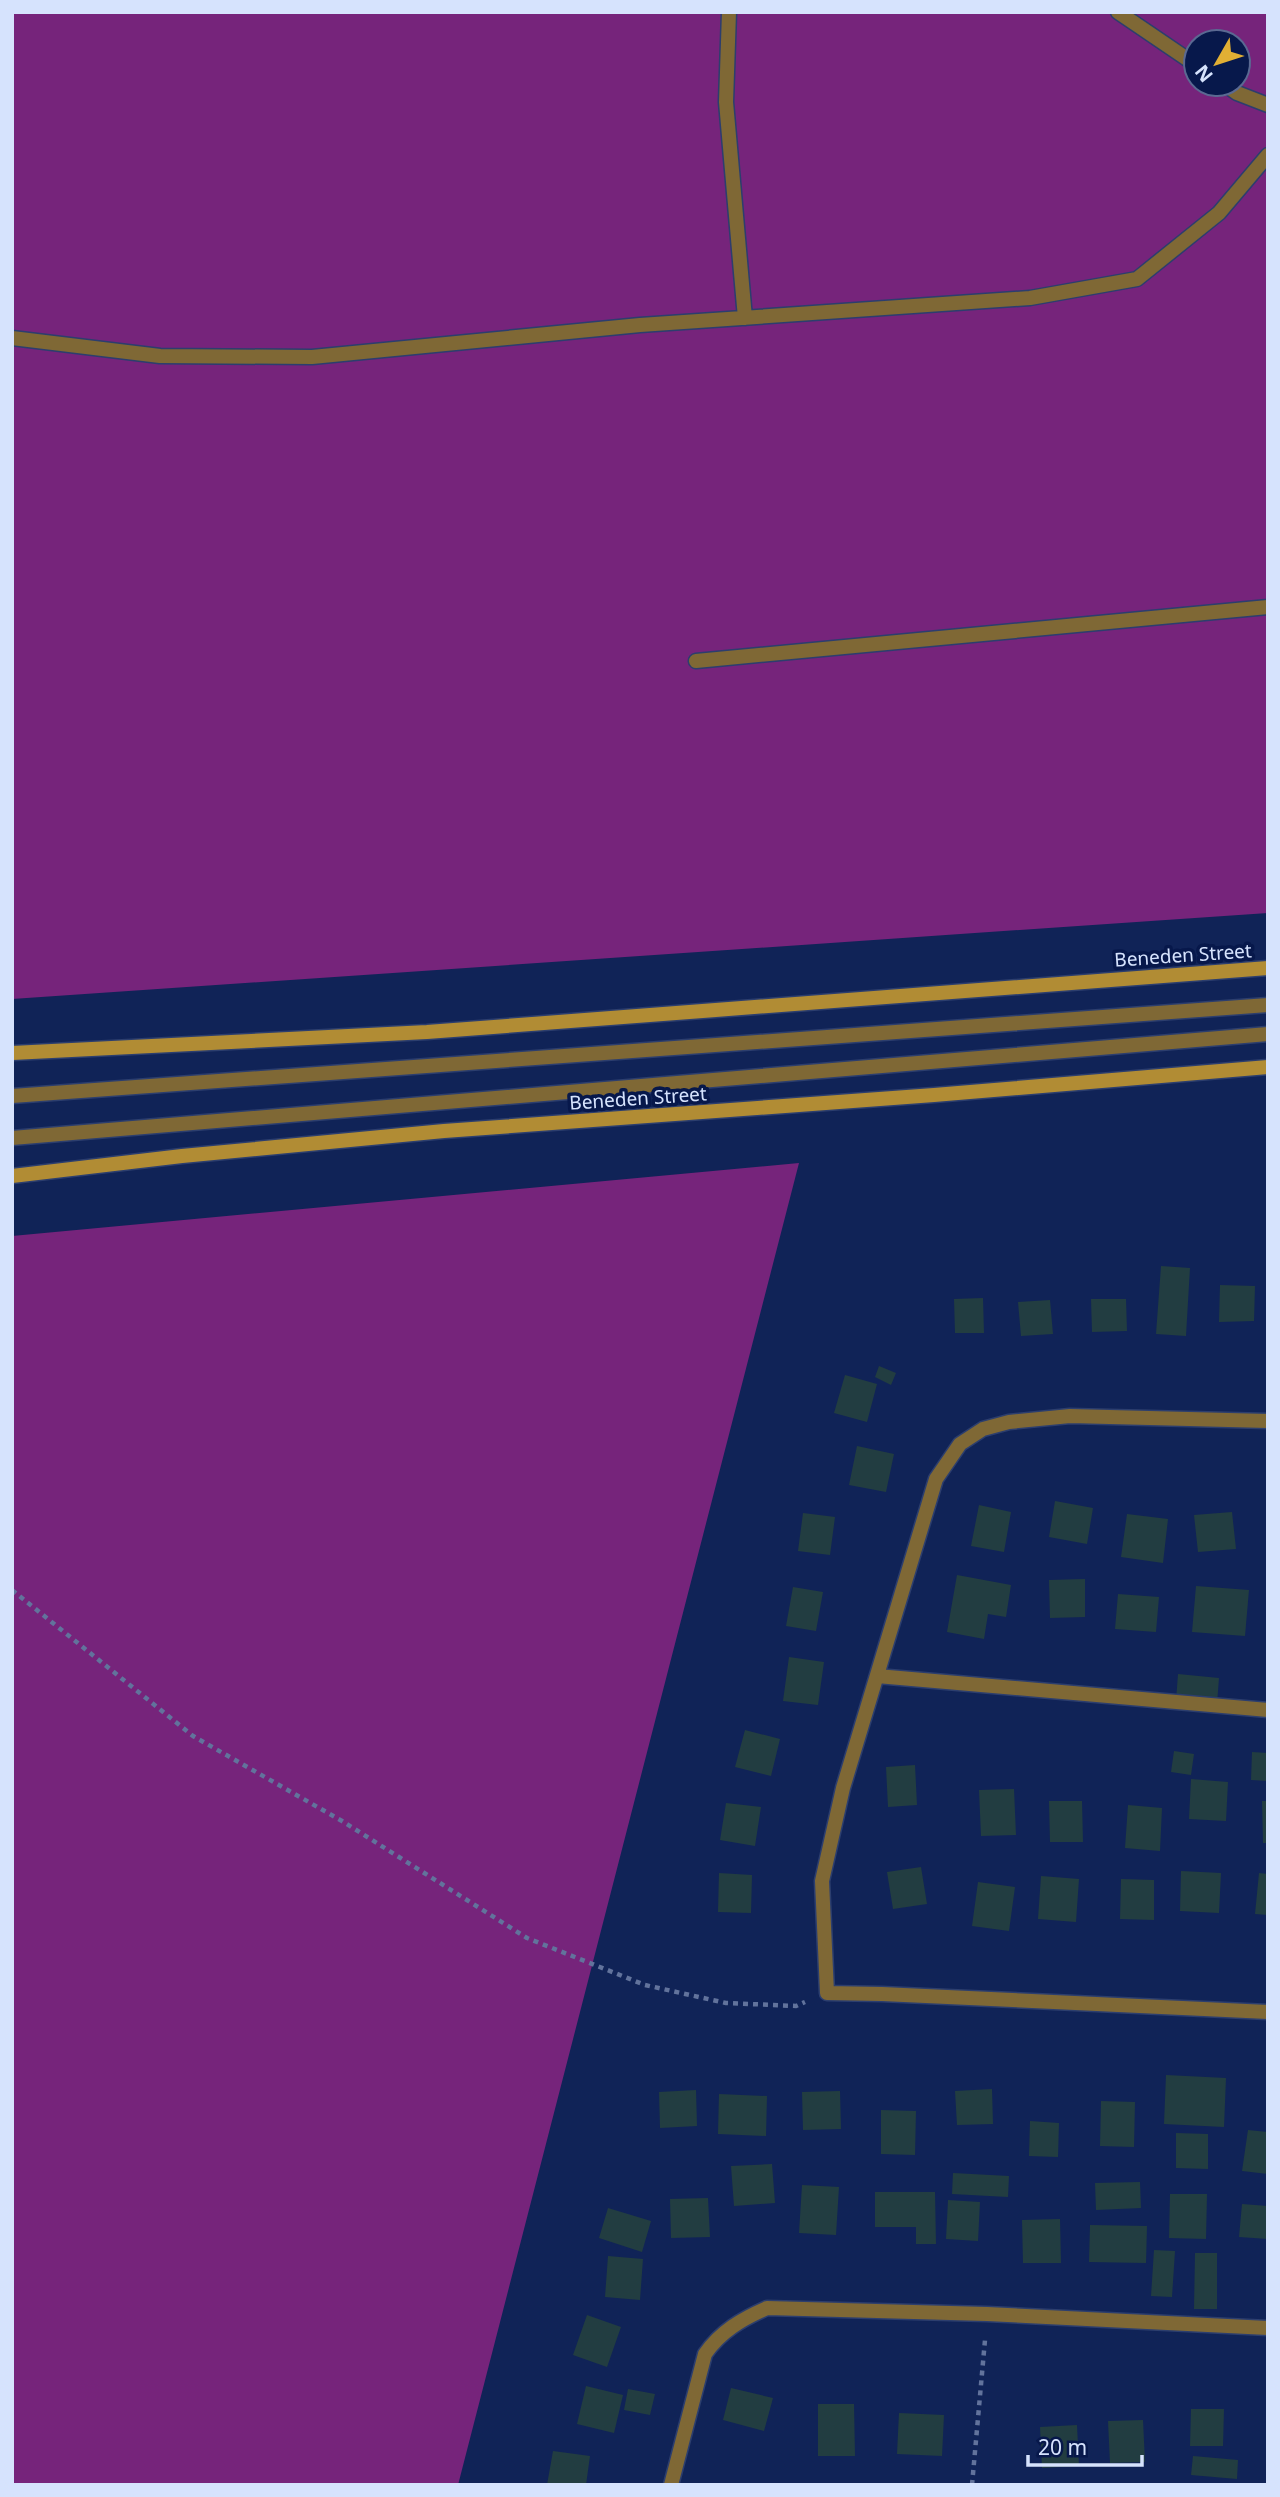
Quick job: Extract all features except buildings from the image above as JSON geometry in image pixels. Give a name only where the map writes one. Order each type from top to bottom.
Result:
[{"type":"main road","name":"Beneden Street","points":[[12,1053],[428,1032],[1268,968]]},
{"type":"main road","name":"Beneden Street","points":[[12,1176],[182,1156],[444,1131],[934,1096],[1268,1067]]},
{"type":"street","points":[[729,12],[726,102],[745,318]]},
{"type":"street","points":[[1118,12],[1182,55]]},
{"type":"street","points":[[1251,98],[1268,104]]},
{"type":"street","points":[[12,338],[160,356],[312,358],[640,325],[1030,298],[1137,279],[1219,213],[1268,155]]},
{"type":"street","points":[[696,661],[1268,607]]},
{"type":"street","points":[[12,1096],[1268,1005]]},
{"type":"street","points":[[12,1138],[1268,1034]]},
{"type":"street","points":[[1268,1421],[1070,1416],[1009,1422],[983,1429],[960,1444],[936,1479],[843,1788],[822,1881],[827,1993],[1268,2012]]},
{"type":"street","points":[[877,1676],[1268,1710]]},
{"type":"street","points":[[671,2485],[705,2354],[715,2339],[746,2317],[768,2308],[987,2314],[1268,2328]]},
{"type":"path","points":[[12,1590],[193,1736],[342,1821],[527,1938],[645,1985],[726,2003],[796,2006],[827,1993]]},
{"type":"path","points":[[972,2485],[987,2314]]},
{"type":"shaded area","points":[[12,12],[1268,12],[1268,913],[12,999]]},
{"type":"shaded area","points":[[799,1163],[458,2485],[12,2485],[12,1236]]}]
